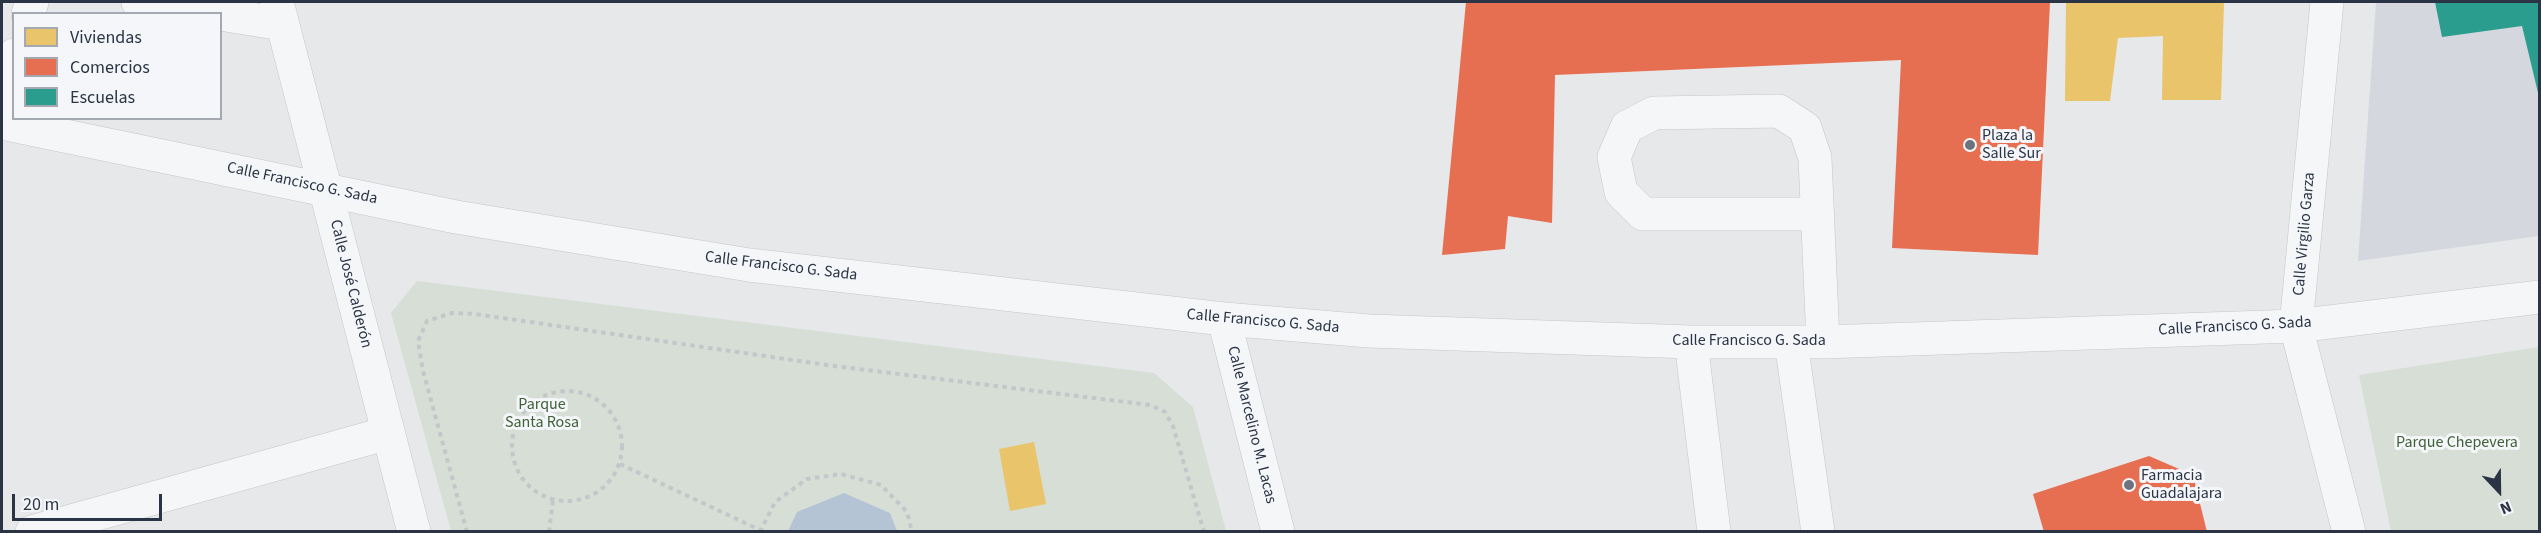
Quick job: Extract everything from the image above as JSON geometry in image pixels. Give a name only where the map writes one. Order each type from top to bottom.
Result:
[{"type":"street","points":[[138,2],[205,12]]},
{"type":"street","name":"Calle Virgilio Garza","points":[[2327,2],[2296,326],[2349,531]]},
{"type":"street","points":[[222,14],[280,13]]},
{"type":"street","name":"Calle José Calderón","points":[[280,13],[414,531]]},
{"type":"street","points":[[2,108],[12,64]]},
{"type":"street","points":[[1817,214],[1643,214],[1621,192],[1614,157],[1627,127],[1654,113],[1779,111],[1805,128],[1815,158],[1823,342]]},
{"type":"street","name":"Calle Francisco G. Sada","points":[[2,123],[456,217],[750,265],[1224,319],[1369,331],[1691,342],[1823,342],[2296,326],[2540,297]]},
{"type":"street","name":"Calle Marcelino M. Lacas","points":[[1224,319],[1278,531]]},
{"type":"street","points":[[1691,342],[1714,531]]},
{"type":"street","points":[[1791,342],[1818,531]]},
{"type":"street","points":[[32,531],[388,434]]},
{"type":"path","points":[[467,531],[423,371],[418,341],[427,321],[452,313],[475,314],[834,366],[1150,405],[1164,412],[1173,426],[1204,531]]},
{"type":"path","points":[[566,389],[602,401],[622,436],[620,464],[605,486],[581,500],[553,500],[536,492],[522,479],[510,443],[525,408],[544,394],[566,389]]},
{"type":"path","points":[[620,464],[760,531],[775,502],[807,479],[841,474],[881,485],[907,512],[912,531]]},
{"type":"path","points":[[549,531],[553,500]]},
{"type":"shaded area","points":[[2376,2],[2539,2],[2539,236],[2358,261]]},
{"type":"green space","name":"Parque Santa Rosa","points":[[417,281],[1154,373],[1193,407],[1226,531],[451,531],[391,313]]},
{"type":"green space","name":"Parque Chepevera","points":[[2539,347],[2539,531],[2391,531],[2359,375]]},
{"type":"water","points":[[844,493],[890,513],[897,531],[788,531],[797,512]]},
{"type":"building: Viviendas","points":[[2066,2],[2224,2],[2221,100],[2162,100],[2163,36],[2118,38],[2110,101],[2065,101]]},
{"type":"building: Viviendas","points":[[1034,442],[1046,504],[1010,511],[999,449]]},
{"type":"building: Comercios","name":"Plaza la Salle Sur","points":[[1466,2],[2050,2],[2038,255],[1892,248],[1901,60],[1555,75],[1552,223],[1508,216],[1505,249],[1442,255]]},
{"type":"building: Comercios","name":"Farmacia Guadalajara","points":[[2149,456],[2193,475],[2207,532],[2044,532],[2033,494]]},
{"type":"building: Escuelas","points":[[2435,2],[2540,2],[2540,101],[2522,26],[2442,37]]},
{"type":"place","name":"Plaza la Salle Sur","points":[[1970,145]]},
{"type":"place","name":"Farmacia Guadalajara","points":[[2129,485]]}]
